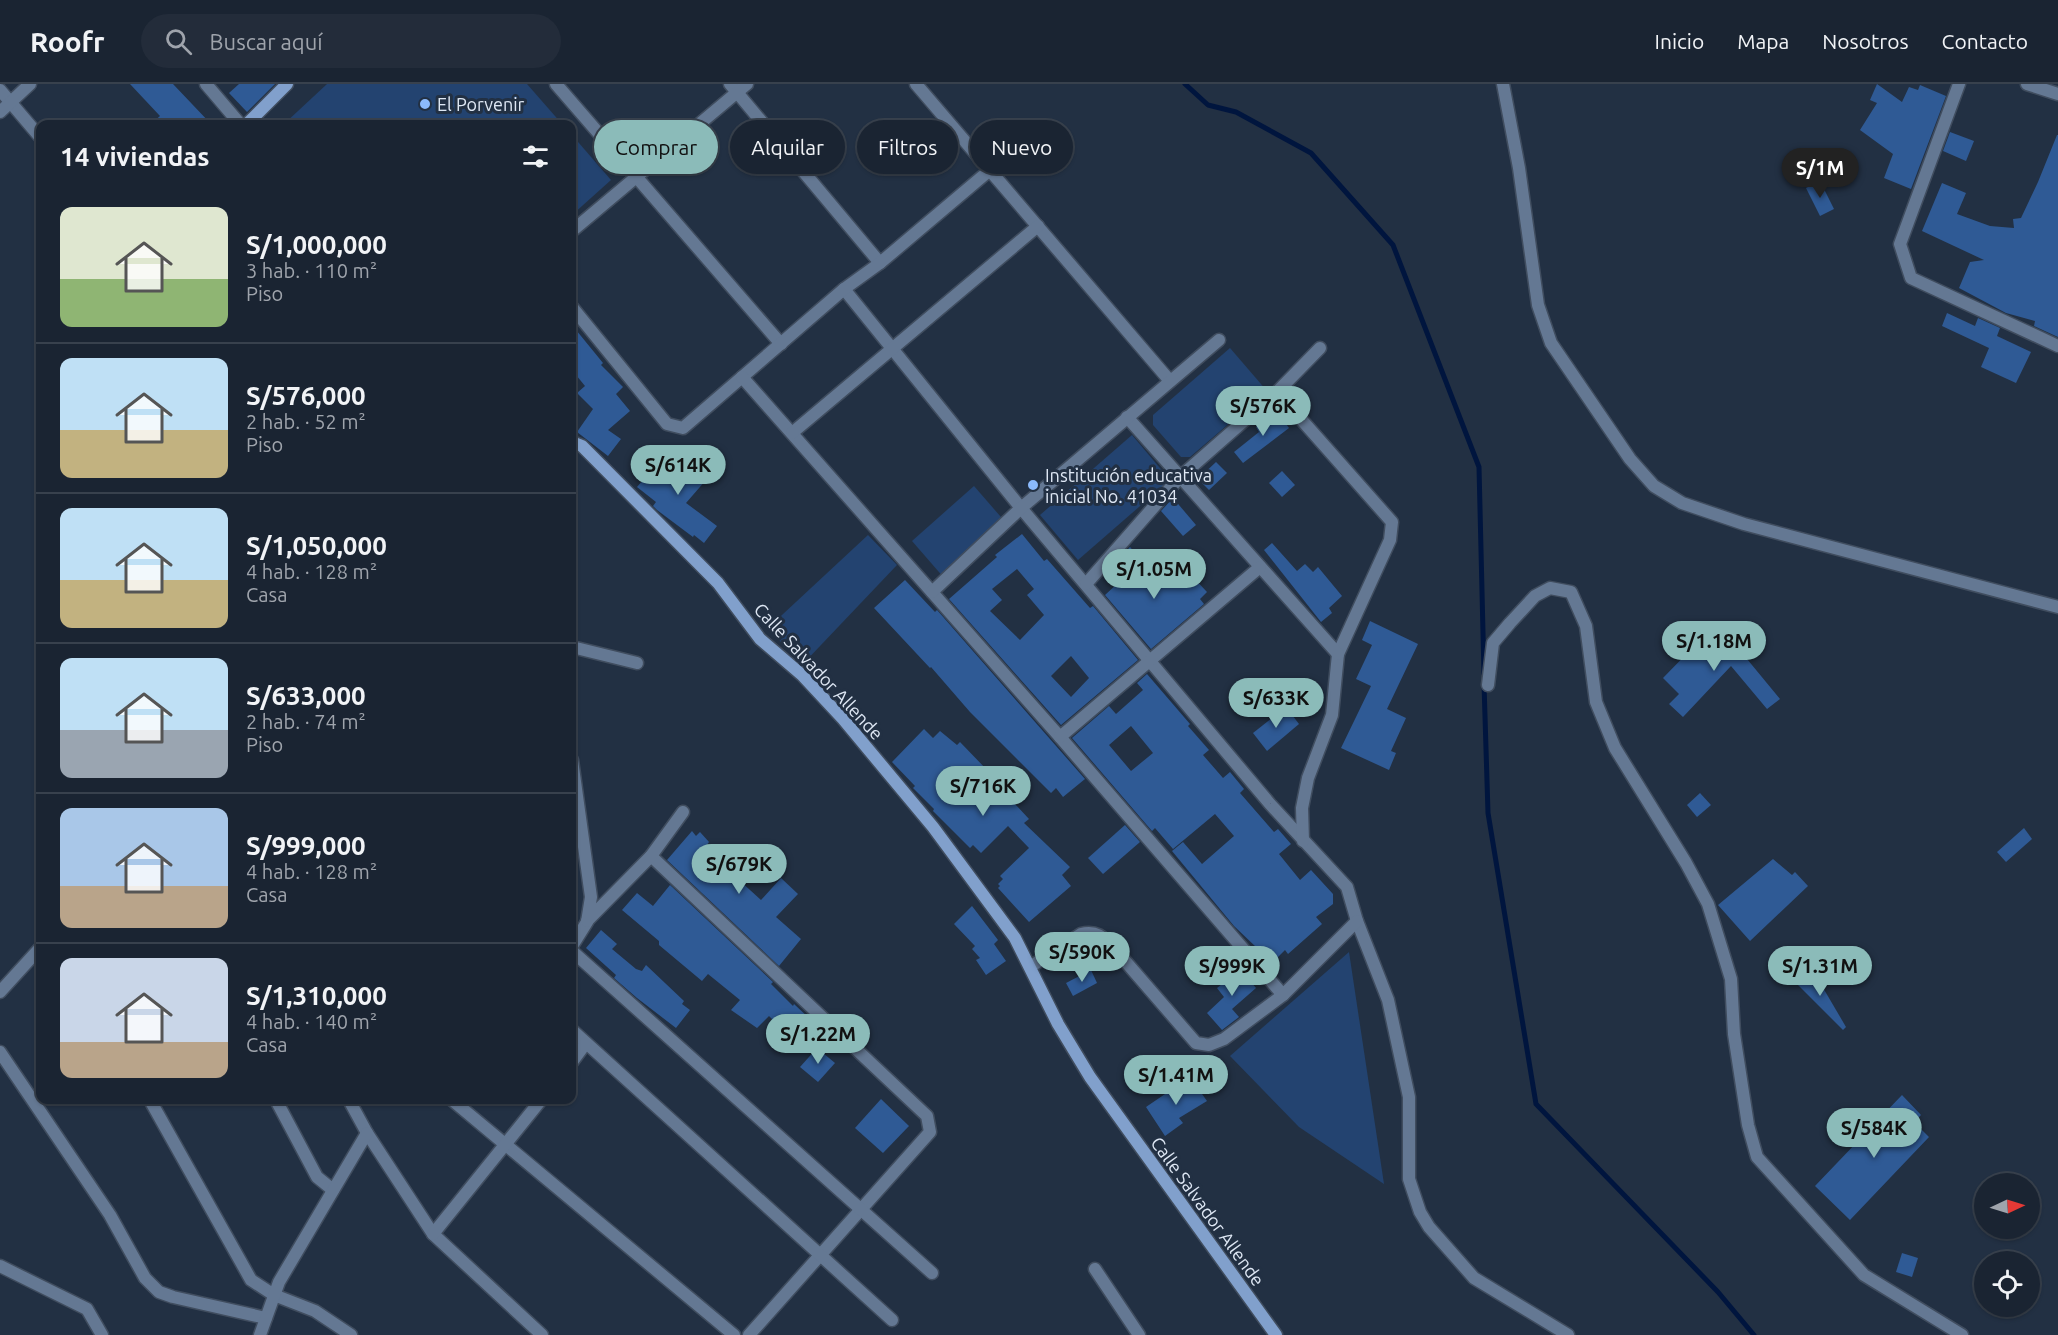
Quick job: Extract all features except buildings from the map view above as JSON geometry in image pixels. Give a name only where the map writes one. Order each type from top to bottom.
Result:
[{"type":"street","points":[[0,112],[30,84]]},
{"type":"street","points":[[206,84],[237,120]]},
{"type":"street","points":[[251,120],[287,84]]},
{"type":"street","points":[[556,84],[781,344]]},
{"type":"street","points":[[916,84],[970,147]]},
{"type":"street","points":[[1503,84],[1519,168],[1539,304],[1551,343],[1630,459],[1654,486],[1682,503],[1744,524],[2058,607]]},
{"type":"street","points":[[1959,84],[1900,244],[1911,278],[2058,346]]},
{"type":"street","points":[[2027,84],[2058,94]]},
{"type":"street","points":[[576,228],[738,87],[880,263]]},
{"type":"street","points":[[0,90],[36,132]]},
{"type":"street","points":[[576,312],[667,424],[683,428],[844,289],[880,263],[985,174]]},
{"type":"street","points":[[993,174],[1170,381]]},
{"type":"street","points":[[792,433],[1038,226]]},
{"type":"street","points":[[844,289],[1021,508],[1270,804],[1347,887],[1389,1000],[1409,1097],[1409,1179],[1420,1212],[1429,1227],[1474,1278],[1568,1335]]},
{"type":"street","points":[[932,592],[1021,508],[1219,340]]},
{"type":"street","points":[[1086,584],[1180,477],[1276,392],[1320,348]]},
{"type":"street","points":[[742,377],[1060,737],[1283,995]]},
{"type":"street","points":[[1276,392],[1392,522],[1390,540],[1338,654],[1332,715],[1308,778],[1302,808],[1304,841]]},
{"type":"street","points":[[1127,417],[1338,654]]},
{"type":"street","name":"Calle Salvador Allende","points":[[576,444],[582,446],[718,583],[760,639],[802,675],[843,719],[933,827],[1015,938],[1058,1023],[1090,1077],[1276,1335]]},
{"type":"street","points":[[1060,737],[1260,567]]},
{"type":"street","points":[[1488,685],[1493,643],[1510,623],[1535,596],[1550,588],[1572,592],[1586,626],[1596,702],[1615,748],[1686,863],[1708,904],[1731,979],[1734,1034],[1748,1125],[1757,1157],[1864,1275],[1962,1335]]},
{"type":"street","points":[[576,648],[637,663]]},
{"type":"street","points":[[576,789],[591,897],[587,922]]},
{"type":"street","points":[[576,942],[587,922],[651,856],[683,812]]},
{"type":"street","points":[[651,856],[927,1116],[930,1132],[749,1335]]},
{"type":"street","points":[[1030,967],[1081,934],[1088,932],[1100,934],[1196,1043],[1209,1045],[1224,1039],[1283,995],[1358,921]]},
{"type":"street","points":[[576,953],[932,1273]]},
{"type":"street","points":[[0,992],[36,954]]},
{"type":"street","points":[[576,1034],[891,1320]]},
{"type":"street","points":[[576,1057],[586,1043]]},
{"type":"street","points":[[0,1052],[110,1215],[145,1278],[159,1292],[173,1297],[266,1318]]},
{"type":"street","points":[[152,1104],[250,1280],[274,1295],[315,1311],[351,1335]]},
{"type":"street","points":[[278,1104],[317,1177],[333,1190]]},
{"type":"street","points":[[351,1104],[367,1133],[432,1234],[542,1335]]},
{"type":"street","points":[[457,1104],[734,1335]]},
{"type":"street","points":[[432,1234],[538,1104]]},
{"type":"street","points":[[260,1335],[279,1282],[367,1133]]},
{"type":"street","points":[[0,1266],[87,1309],[102,1335]]},
{"type":"street","points":[[1095,1269],[1139,1335]]},
{"type":"shaded area","name":"El Porvenir","points":[[327,84],[527,84],[558,120],[288,120]]},
{"type":"shaded area","name":"El Porvenir","points":[[576,140],[594,160],[594,174],[606,174],[611,180],[576,211]]},
{"type":"shaded area","points":[[1230,348],[1267,391],[1190,457],[1181,457],[1153,425],[1153,415]]},
{"type":"shaded area","points":[[1132,435],[1170,480],[1078,560],[1040,515]]},
{"type":"shaded area","points":[[974,486],[1007,524],[945,579],[912,541]]},
{"type":"shaded area","points":[[868,535],[897,565],[802,665],[768,628]]},
{"type":"shaded area","points":[[1349,952],[1384,1184],[1299,1127],[1230,1056]]},
{"type":"waterway","points":[[1185,84],[1208,105],[1236,112],[1311,153],[1393,245],[1479,467],[1484,674]]},
{"type":"waterway","points":[[1484,684],[1488,813],[1536,1104],[1718,1292],[1754,1335]]},
{"type":"place","name":"El Porvenir","points":[[425,104]]},
{"type":"place","name":"Institución educativa inicial No. 41034","points":[[1033,485]]}]
